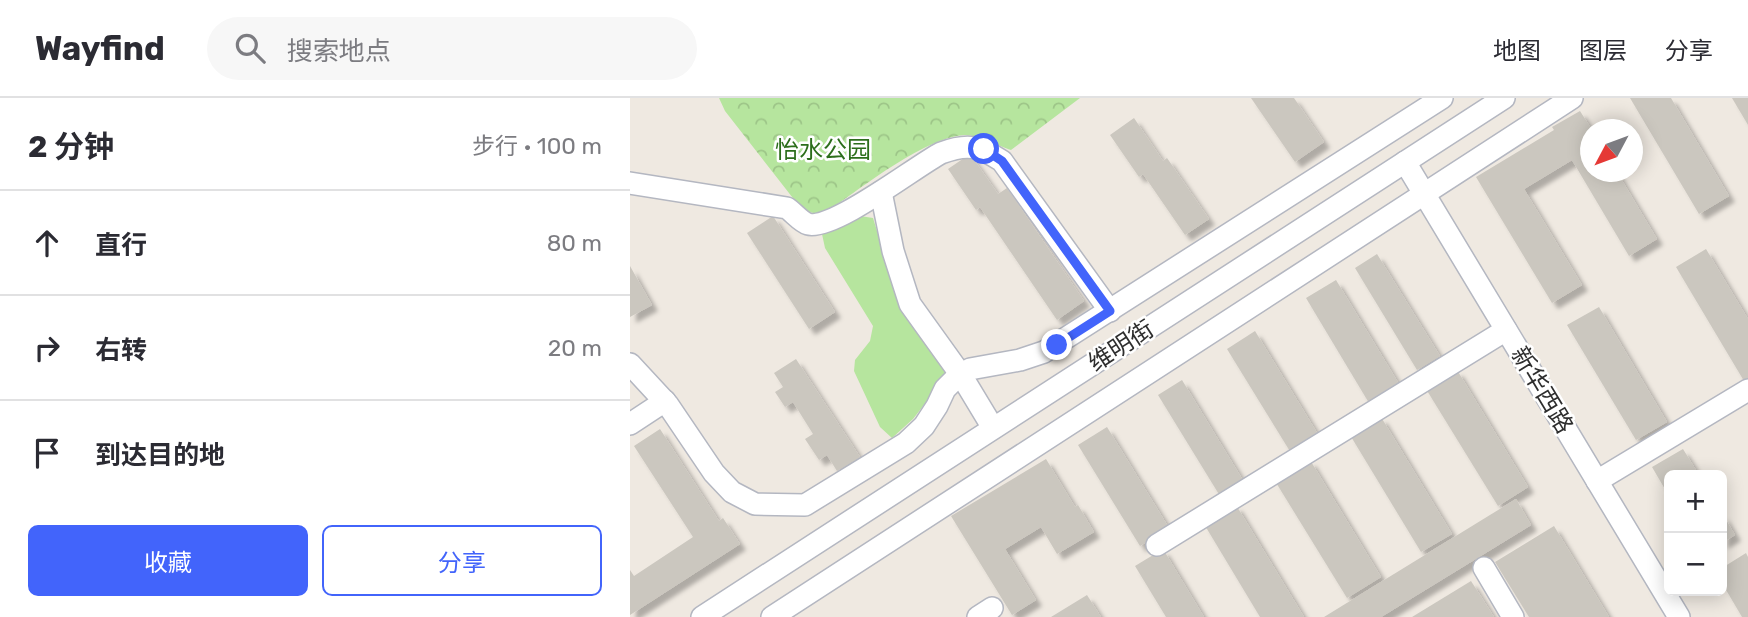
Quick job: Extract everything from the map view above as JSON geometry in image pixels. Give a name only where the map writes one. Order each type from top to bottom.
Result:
[{"type":"street","points":[[630,364],[665,401],[714,473],[732,492],[755,504],[806,505],[906,443],[924,426],[945,389],[970,369],[1020,360],[1044,352],[1442,98]]},
{"type":"street","name":"维明街","points":[[702,617],[1504,98]]},
{"type":"street","name":"维明街","points":[[772,617],[1572,98]]},
{"type":"street","points":[[630,183],[787,208],[806,224],[816,225],[846,213],[941,153],[958,147],[984,149],[1002,161],[1110,311]]},
{"type":"street","name":"新华西路","points":[[1405,162],[1678,617]]},
{"type":"street","points":[[881,192],[893,251],[910,304],[961,375],[993,428]]},
{"type":"street","points":[[1157,545],[1506,330]]},
{"type":"street","points":[[1597,481],[1748,390]]},
{"type":"street","points":[[630,424],[665,401]]},
{"type":"street","points":[[1484,568],[1513,617]]},
{"type":"green space","name":"怡水公园","points":[[719,98],[1080,98],[1011,150],[969,135],[947,139],[890,168],[822,215],[809,212],[796,202],[725,111]]},
{"type":"green space","points":[[860,216],[873,218],[902,312],[947,369],[948,374],[913,419],[892,438],[880,427],[854,371],[855,360],[870,341],[873,326],[825,248],[822,234],[827,226]]},
{"type":"building","points":[[1251,98],[1294,98],[1324,142],[1295,162]]},
{"type":"building","points":[[1630,98],[1671,98],[1729,196],[1699,214]]},
{"type":"building","points":[[1732,98],[1748,98],[1748,125]]},
{"type":"building","points":[[1580,111],[1585,119],[1580,119],[1580,173],[1572,160],[1524,189],[1582,285],[1552,303],[1476,177],[1554,130],[1552,127]]},
{"type":"building","points":[[1134,118],[1163,161],[1167,158],[1209,219],[1185,235],[1143,174],[1139,177],[1110,135]]},
{"type":"building","points":[[970,154],[998,194],[1007,188],[1084,301],[1057,320],[980,207],[976,210],[948,169]]},
{"type":"building","points":[[1585,182],[1623,182],[1657,239],[1629,256]]},
{"type":"building","points":[[773,216],[835,312],[809,329],[747,233]]},
{"type":"building","points":[[1706,249],[1748,319],[1748,379],[1744,381],[1676,267]]},
{"type":"building","points":[[1377,254],[1440,356],[1417,370],[1355,268]]},
{"type":"building","points":[[630,266],[652,305],[630,317]]},
{"type":"building","points":[[1336,280],[1399,384],[1369,403],[1306,298]]},
{"type":"building","points":[[1599,307],[1667,422],[1636,440],[1567,325]]},
{"type":"building","points":[[1255,331],[1319,436],[1291,453],[1227,349]]},
{"type":"building","points":[[796,359],[860,457],[837,471],[827,455],[819,460],[805,439],[813,434],[793,402],[785,407],[775,392],[783,387],[774,373]]},
{"type":"building","points":[[1457,370],[1528,487],[1498,506],[1426,389]]},
{"type":"building","points":[[1182,380],[1244,482],[1220,496],[1158,395]]},
{"type":"building","points":[[1381,417],[1452,534],[1421,552],[1350,435]]},
{"type":"building","points":[[1107,427],[1169,528],[1140,546],[1078,445]]},
{"type":"building","points":[[660,429],[719,521],[723,518],[740,544],[630,615],[630,570],[634,576],[693,537],[634,446]]},
{"type":"building","points":[[1683,449],[1696,470],[1664,470],[1664,487],[1652,467]]},
{"type":"building","points":[[1046,459],[1075,507],[1078,505],[1094,532],[1057,554],[1041,527],[1005,549],[1036,600],[1012,615],[951,516]]},
{"type":"building","points":[[1310,460],[1381,577],[1347,598],[1275,481]]},
{"type":"building","points":[[1516,499],[1531,525],[1381,617],[1324,617]]},
{"type":"building","points":[[1236,505],[1304,617],[1260,617],[1204,524]]},
{"type":"building","points":[[1727,521],[1735,535],[1727,540]]},
{"type":"building","points":[[1554,526],[1609,617],[1529,617],[1495,562]]},
{"type":"building","points":[[1163,549],[1204,617],[1166,617],[1135,566]]},
{"type":"building","points":[[1746,553],[1748,557],[1748,617],[1742,617],[1727,592],[1727,565]]},
{"type":"building","points":[[1471,581],[1494,617],[1412,617]]},
{"type":"building","points":[[1087,595],[1101,617],[1051,617]]},
{"type":"route","points":[[984,149],[1002,161],[1110,311],[1057,345]]}]
